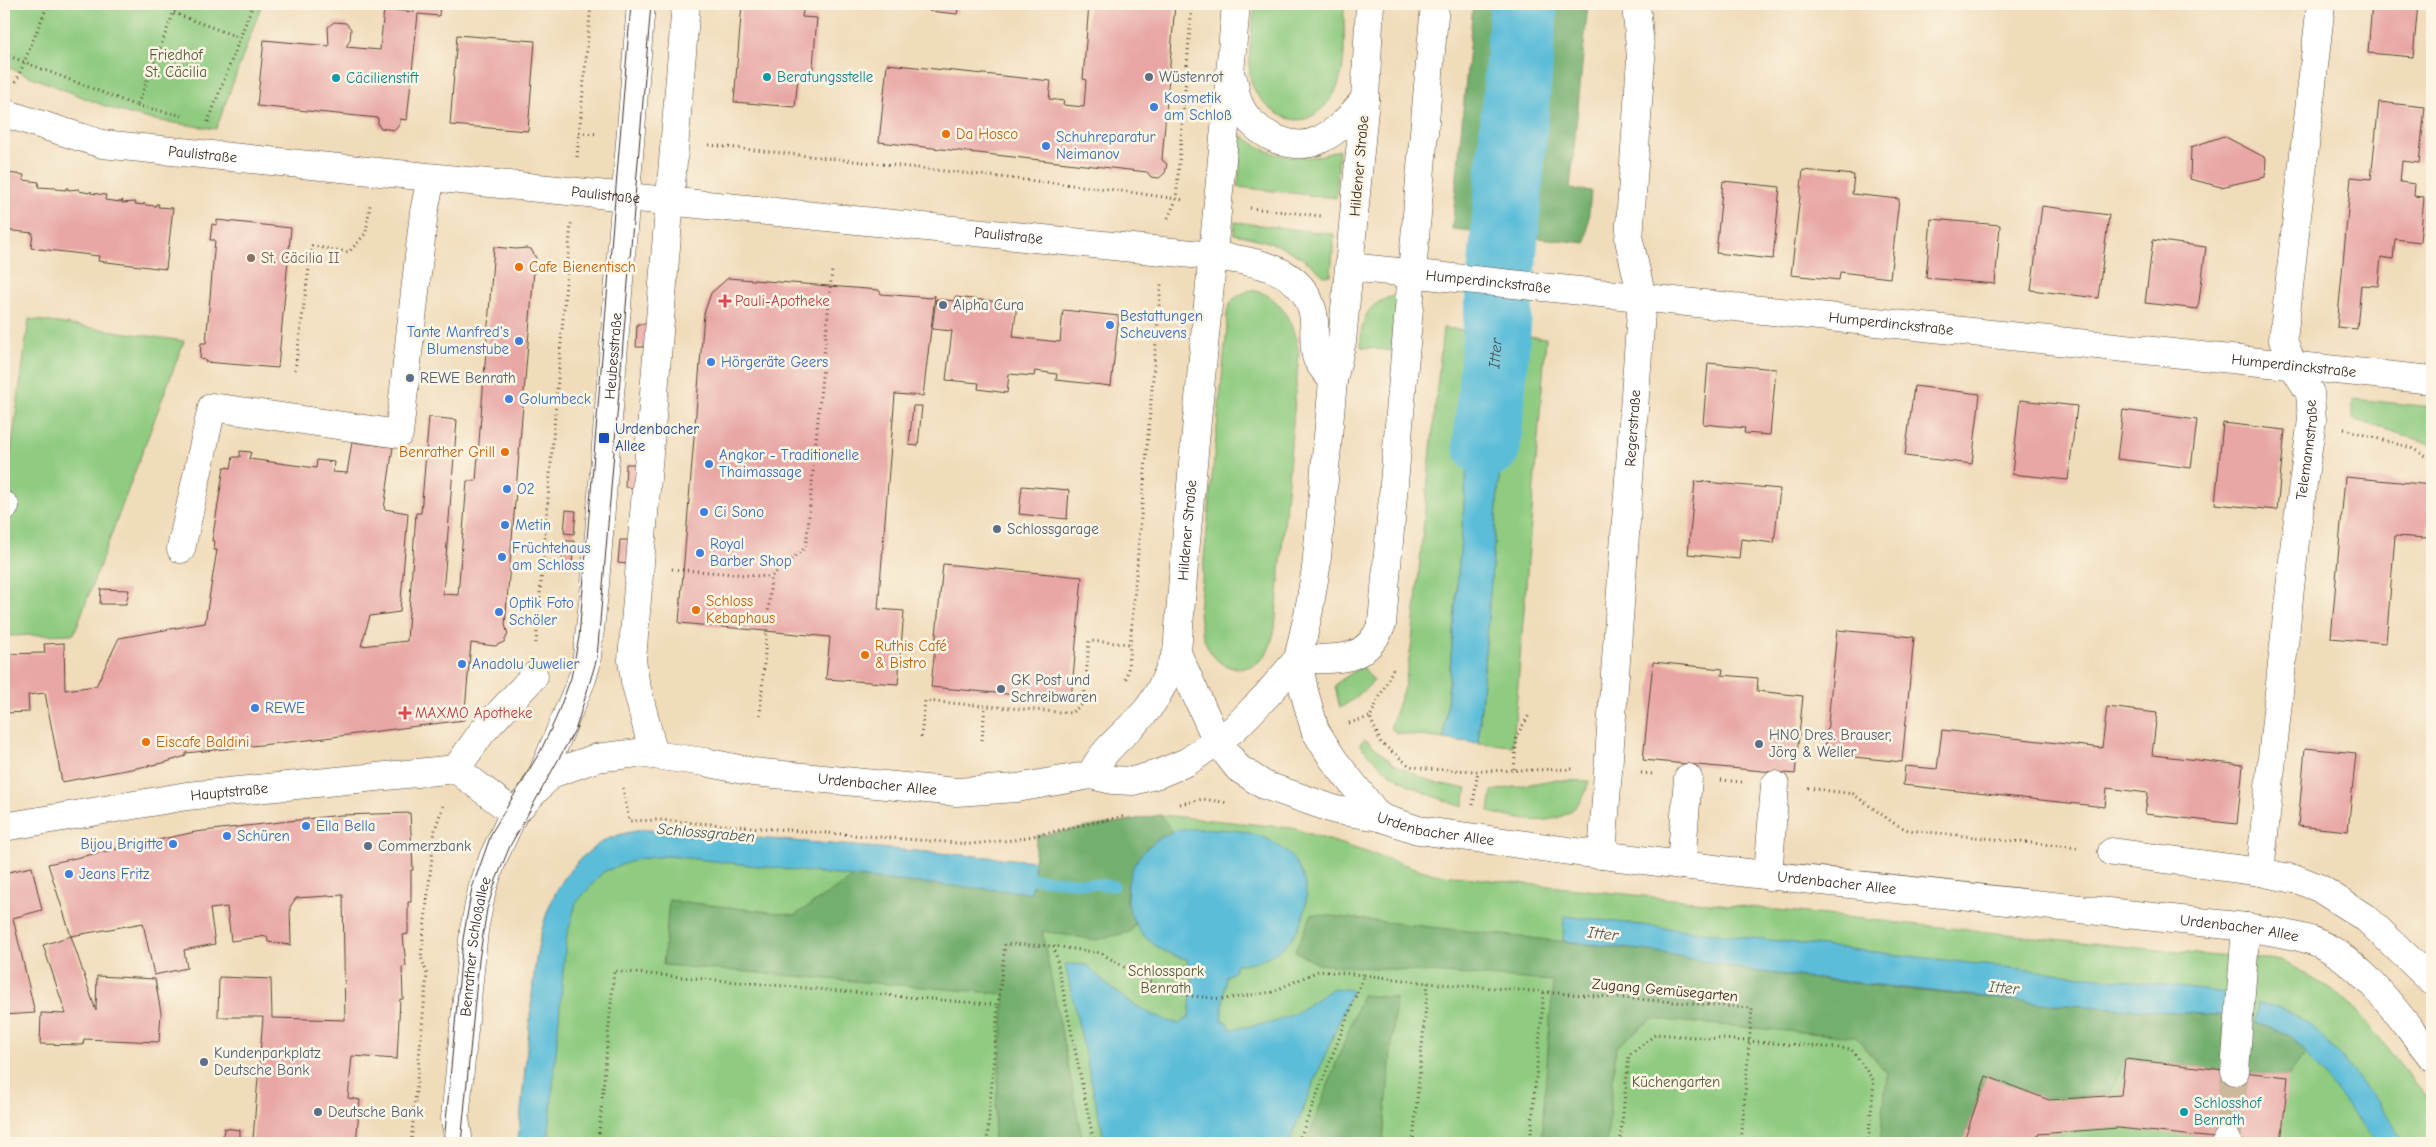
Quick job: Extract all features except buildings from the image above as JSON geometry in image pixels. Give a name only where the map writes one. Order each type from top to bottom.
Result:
[{"type":"street","name":"Heubesstraße","points":[[536,789],[565,723],[586,665],[596,574],[641,4]]},
{"type":"street","points":[[654,755],[635,681],[632,660],[673,141],[686,4]]},
{"type":"street","name":"Hildener Straße","points":[[1091,775],[1098,758],[1133,725],[1154,700],[1177,653],[1212,256],[1222,176],[1236,4]]},
{"type":"street","name":"Hildener Straße","points":[[1370,4],[1365,99],[1342,341],[1333,381],[1316,568],[1298,659],[1304,691],[1315,730],[1334,759],[1379,817]]},
{"type":"street","points":[[1298,659],[1352,657],[1376,639],[1382,624],[1422,274],[1435,4]]},
{"type":"street","name":"Regerstraße","points":[[1602,855],[1642,298],[1629,240],[1641,58],[1636,4]]},
{"type":"street","name":"Telemannstraße","points":[[2260,872],[2295,541],[2312,420],[2310,392],[2292,364],[2283,340],[2321,4]]},
{"type":"street","name":"Hildener Straße","points":[[1231,68],[1239,104],[1249,120],[1267,136],[1284,142],[1301,144],[1318,141],[1349,119],[1365,99]]},
{"type":"street","name":"Paulistraße","points":[[4,113],[102,144],[1212,256]]},
{"type":"street","points":[[181,549],[212,407],[399,434],[424,212],[431,178]]},
{"type":"street","points":[[1212,256],[1258,262],[1288,276],[1304,290],[1313,312],[1317,358],[1333,381]]},
{"type":"street","name":"Humperdinckstraße","points":[[1350,267],[2432,380]]},
{"type":"street","name":"Urdenbacher Allee","points":[[1177,653],[1217,741],[1238,768],[1264,785],[1336,810],[1379,817],[1418,830],[1602,855],[1768,876],[2246,926],[2314,941],[2342,957],[2371,983],[2432,1057]]},
{"type":"street","name":"Urdenbacher Allee","points":[[536,789],[551,774],[581,762],[638,753],[753,772],[956,792],[1017,788],[1091,775],[1114,780],[1133,780],[1158,774],[1187,762],[1217,741],[1234,728],[1268,695],[1298,659]]},
{"type":"street","points":[[514,813],[456,770],[482,732],[534,676]]},
{"type":"street","name":"Hauptstraße","points":[[4,827],[187,796],[456,770]]},
{"type":"street","points":[[1681,865],[1688,778]]},
{"type":"street","points":[[1768,876],[1775,784]]},
{"type":"street","name":"Benrather Schloßallee","points":[[452,1135],[474,930],[482,890],[493,858],[514,813],[536,789]]},
{"type":"street","points":[[2112,852],[2260,872],[2299,880],[2319,888],[2368,919],[2432,981]]},
{"type":"street","points":[[2235,1071],[2246,926]]},
{"type":"path","points":[[19,72],[48,4]]},
{"type":"path","points":[[137,106],[177,4]]},
{"type":"path","points":[[200,120],[209,122],[252,4]]},
{"type":"path","points":[[534,676],[573,192],[591,4]]},
{"type":"path","points":[[1167,220],[1176,200],[1192,4]]},
{"type":"path","points":[[174,13],[240,38]]},
{"type":"path","points":[[4,54],[137,106],[191,118]]},
{"type":"path","points":[[673,141],[1108,188],[1176,200]]},
{"type":"path","points":[[295,370],[312,246],[349,252],[366,233],[374,172]]},
{"type":"path","name":"Hildener Straße","points":[[1247,207],[1325,216]]},
{"type":"path","points":[[760,715],[771,577],[806,547],[832,270]]},
{"type":"path","points":[[1124,682],[1128,669],[1161,282]]},
{"type":"path","points":[[2312,420],[2411,448],[2432,459]]},
{"type":"path","points":[[670,568],[771,577]]},
{"type":"path","points":[[921,737],[925,701],[1071,713],[1084,703],[1089,641],[1130,644]]},
{"type":"path","points":[[982,740],[985,706]]},
{"type":"path","points":[[1514,769],[1517,736],[1529,715]]},
{"type":"path","points":[[1345,724],[1370,717],[1381,743],[1410,766],[1426,769],[1478,771],[1581,769]]},
{"type":"path","points":[[411,1143],[427,974],[421,957],[435,828],[456,770]]},
{"type":"path","points":[[1472,809],[1478,771]]},
{"type":"path","points":[[1639,773],[1840,791],[1853,794],[1895,824],[1908,830],[2112,852]]},
{"type":"path","points":[[626,802],[629,821]]},
{"type":"path","points":[[987,1143],[1005,944],[1054,946],[1101,953],[1145,980],[1191,996],[1224,999],[1272,992],[1318,971],[1428,983],[1544,991],[1530,1143]]},
{"type":"path","points":[[1054,946],[1094,1143]]},
{"type":"path","points":[[598,1143],[614,972],[998,1005]]},
{"type":"path","points":[[1298,1143],[1364,975]]},
{"type":"path","points":[[1413,1143],[1428,983]]},
{"type":"path","name":"Zugang Gemüsegarten","points":[[1544,991],[1752,1008],[1750,1041]]},
{"type":"path","points":[[1620,1143],[1629,1055],[1656,1034],[1851,1049],[1874,1080],[1868,1143]]},
{"type":"path","points":[[1741,1143],[1750,1041]]},
{"type":"green space","name":"Friedhof St. Cäcilia","points":[[4,4],[262,4],[216,129],[153,120],[115,110],[4,66]]},
{"type":"green space","points":[[1255,4],[1344,4],[1344,52],[1341,76],[1330,100],[1309,118],[1296,120],[1278,114],[1262,101],[1256,93],[1250,76],[1249,58]]},
{"type":"green space","points":[[1473,4],[1588,4],[1570,189],[1591,191],[1586,243],[1452,229]]},
{"type":"green space","points":[[1242,135],[1264,149],[1288,156],[1313,157],[1339,150],[1336,198],[1238,187]]},
{"type":"green space","points":[[1235,222],[1334,234],[1331,275],[1324,276],[1303,259],[1271,243],[1234,234]]},
{"type":"green space","points":[[1251,290],[1271,298],[1285,313],[1294,333],[1299,354],[1275,628],[1271,645],[1264,657],[1253,665],[1243,668],[1223,664],[1215,658],[1205,641],[1199,610],[1227,313],[1230,303],[1234,299]]},
{"type":"green space","points":[[1395,296],[1398,305],[1393,351],[1361,347],[1362,328],[1367,314],[1378,303]]},
{"type":"green space","points":[[29,319],[184,341],[74,634],[4,636],[4,503]]},
{"type":"green space","points":[[1443,328],[1546,338],[1513,746],[1478,743],[1509,354],[1477,351],[1444,739],[1397,733],[1390,728],[1405,684],[1412,641]]},
{"type":"green space","points":[[2353,399],[2432,407],[2432,444],[2353,419]]},
{"type":"green space","points":[[1362,666],[1374,681],[1354,699],[1340,708],[1335,687],[1337,683]]},
{"type":"green space","points":[[1365,739],[1394,764],[1432,782],[1467,789],[1463,807],[1432,796],[1394,776],[1359,744]]},
{"type":"green space","points":[[1552,780],[1589,781],[1583,797],[1573,809],[1563,816],[1539,821],[1489,812],[1492,791]]},
{"type":"green space","name":"Schlosspark Benrath","points":[[1161,815],[1292,828],[1434,874],[2216,956],[2281,960],[2322,984],[2352,1005],[2432,1103],[2432,1143],[518,1143],[535,969],[544,922],[552,900],[564,879],[579,861],[604,841],[622,834],[647,829],[1034,861],[1037,836]]},
{"type":"green space","points":[[1161,815],[1172,832],[1147,847],[1127,886],[1127,901],[1135,924],[1130,932],[1096,940],[1042,931],[1083,1143],[993,1143],[1005,994],[663,965],[669,900],[795,915],[854,877],[1031,893],[1037,836]]},
{"type":"green space","points":[[1312,914],[1658,952],[1751,971],[1911,990],[2040,1003],[2231,1016],[2291,1035],[2305,1053],[2288,1077],[2125,1059],[2109,1096],[2041,1097],[1986,1076],[1963,1143],[1880,1143],[1887,1073],[1856,1037],[1652,1019],[1616,1047],[1607,1143],[1541,1143],[1553,981],[1318,964],[1295,951]]},
{"type":"green space","points":[[1362,995],[1396,998],[1383,1143],[1306,1143]]},
{"type":"water","points":[[1504,4],[1550,4],[1527,237],[1484,233]]},
{"type":"water","points":[[1477,351],[1509,354],[1478,743],[1444,739]]},
{"type":"water","points":[[647,829],[1035,861],[1031,893],[854,877],[669,856],[637,859],[603,872],[576,903],[566,939],[548,1143],[518,1143],[535,969],[544,922],[552,900],[564,879],[579,861],[599,844],[616,836]]},
{"type":"water","points":[[1181,829],[1238,831],[1269,840],[1289,855],[1301,873],[1306,893],[1304,914],[1295,933],[1281,949],[1261,960],[1236,964],[1234,972],[1226,976],[1221,1020],[1227,1023],[1231,1029],[1271,1023],[1294,1014],[1334,988],[1352,990],[1289,1143],[1105,1143],[1065,964],[1087,965],[1107,985],[1129,1001],[1165,1020],[1179,1024],[1189,1017],[1193,973],[1188,968],[1187,959],[1162,950],[1143,935],[1132,917],[1127,896],[1130,876],[1140,856],[1157,840]]},
{"type":"water","points":[[1564,916],[2228,993],[2231,1016],[2040,1003],[1751,971],[1658,952],[1563,941]]},
{"type":"water","points":[[2258,1003],[2287,1011],[2304,1021],[2320,1035],[2352,1071],[2407,1143],[2377,1143],[2291,1035],[2255,1023]]},
{"type":"waterway","name":"Itter","points":[[1487,444],[1524,4]]},
{"type":"waterway","name":"Schlossgraben","points":[[1018,877],[1114,886]]},
{"type":"tunnel","points":[[2227,1140],[2235,1071]]},
{"type":"tram line","points":[[444,1143],[463,939],[472,888],[492,832],[541,750],[556,718],[571,678],[579,637],[631,4]]},
{"type":"tram line","points":[[461,1143],[479,960],[487,909],[510,846],[576,728],[597,658],[651,4]]},
{"type":"place","name":"Beratungsstelle","points":[[767,77]]},
{"type":"place","name":"Wüstenrot","points":[[1149,77]]},
{"type":"place","name":"Cäcilienstift","points":[[336,78]]},
{"type":"place","name":"Kosmetik am Schloß","points":[[1154,107]]},
{"type":"place","name":"Da Hosco","points":[[946,134]]},
{"type":"place","name":"Schuhreparatur Neimanov","points":[[1046,146]]},
{"type":"place","name":"St. Cäcilia II","points":[[251,258]]},
{"type":"place","name":"Cafe Bienentisch","points":[[519,267]]},
{"type":"place","name":"Pauli-Apotheke","points":[[725,301]]},
{"type":"place","name":"Alpha Cura","points":[[943,305]]},
{"type":"place","name":"Bestattungen Scheuvens","points":[[1110,325]]},
{"type":"place","name":"Tante Manfred's Blumenstube","points":[[519,341]]},
{"type":"place","name":"Hörgeräte Geers","points":[[711,362]]},
{"type":"place","name":"REWE Benrath","points":[[410,378]]},
{"type":"place","name":"Golumbeck","points":[[509,399]]},
{"type":"place","name":"Urdenbacher Allee","points":[[604,438]]},
{"type":"place","name":"Benrather Grill","points":[[505,452]]},
{"type":"place","name":"Angkor - Traditionelle Thaimassage","points":[[709,464]]},
{"type":"place","name":"O2","points":[[507,489]]},
{"type":"place","name":"Ci Sono","points":[[704,512]]},
{"type":"place","name":"Metin","points":[[505,525]]},
{"type":"place","name":"Schlossgarage","points":[[997,529]]},
{"type":"place","name":"Royal Barber Shop","points":[[700,553]]},
{"type":"place","name":"Früchtehaus am Schloss","points":[[502,557]]},
{"type":"place","name":"Schloss Kebaphaus","points":[[696,610]]},
{"type":"place","name":"Optik Foto Schöler","points":[[499,612]]},
{"type":"place","name":"Ruthis Café & Bistro","points":[[865,655]]},
{"type":"place","name":"Anadolu Juwelier","points":[[462,664]]},
{"type":"place","name":"GK Post und Schreibwaren","points":[[1001,689]]},
{"type":"place","name":"REWE","points":[[255,708]]},
{"type":"place","name":"MAXMO Apotheke","points":[[405,713]]},
{"type":"place","name":"Eiscafe Baldini","points":[[146,742]]},
{"type":"place","name":"HNO Dres. Brauser, Jörg & Weller","points":[[1759,744]]},
{"type":"place","name":"Ella Bella","points":[[306,826]]},
{"type":"place","name":"Schüren","points":[[227,836]]},
{"type":"place","name":"Bijou Brigitte","points":[[173,844]]},
{"type":"place","name":"Commerzbank","points":[[368,846]]},
{"type":"place","name":"Jeans Fritz","points":[[69,874]]},
{"type":"place","name":"Kundenparkplatz Deutsche Bank","points":[[204,1062]]},
{"type":"place","name":"Deutsche Bank","points":[[318,1112]]},
{"type":"place","name":"Schlosshof Benrath","points":[[2184,1112]]},
{"type":"park label","name":"Küchengarten","points":[[1676,1082]]}]
